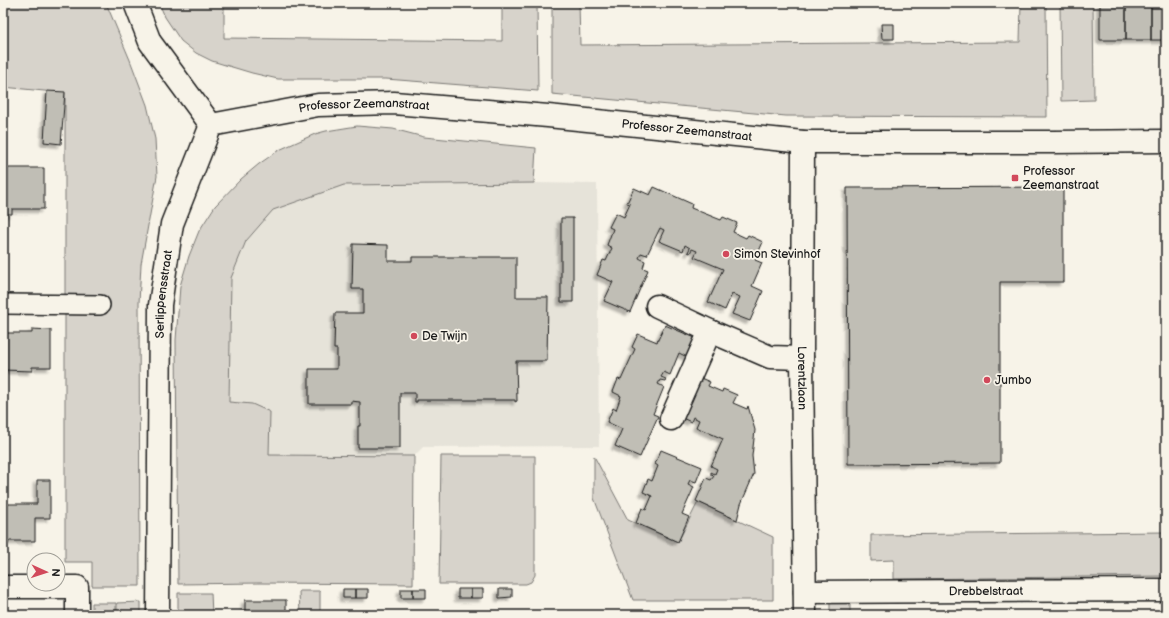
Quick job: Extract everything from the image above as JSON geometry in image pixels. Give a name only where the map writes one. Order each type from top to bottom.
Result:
[{"type":"street","points":[[136,3],[150,42],[211,125]]},
{"type":"street","name":"Professor Zeemanstraat","points":[[211,125],[318,104],[394,103],[548,116],[803,142],[1166,141]]},
{"type":"street","name":"Serlippensstraat","points":[[158,615],[160,305],[172,224],[211,125]]},
{"type":"street","name":"Lorentzlaan","points":[[803,142],[802,358],[805,615]]},
{"type":"street","points":[[3,304],[100,305]]},
{"type":"street","points":[[657,306],[770,357],[802,358]]},
{"type":"street","points":[[671,419],[710,331]]},
{"type":"street","points":[[3,587],[77,587],[78,615]]},
{"type":"street","name":"Drebbelstraat","points":[[805,592],[1166,590]]},
{"type":"shaded area","points":[[3,3],[106,3],[147,105],[155,139],[157,176],[141,264],[139,303],[140,586],[92,586],[92,562],[66,562],[65,93],[3,87]]},
{"type":"shaded area","points":[[159,3],[224,3],[224,38],[502,41],[502,3],[537,3],[538,91],[386,79],[278,79],[252,73],[212,61],[196,53],[181,41],[165,17]]},
{"type":"shaded area","points":[[552,3],[579,3],[580,45],[1020,42],[1021,3],[1046,3],[1047,117],[786,116],[552,94]]},
{"type":"shaded area","points":[[1060,3],[1093,3],[1094,100],[1061,101]]},
{"type":"shaded area","points":[[357,126],[393,129],[424,137],[536,148],[534,183],[344,185],[273,210],[246,241],[231,278],[229,402],[252,404],[270,412],[269,455],[414,456],[413,584],[178,584],[176,340],[180,286],[189,256],[199,231],[215,206],[241,179],[259,164],[279,150],[315,134]]},
{"type":"shaded area","name":"De Twijn","points":[[534,183],[597,184],[599,446],[423,447],[414,456],[269,455],[229,402],[231,278],[246,241],[273,210],[344,185]]},
{"type":"shaded area","points":[[441,456],[535,456],[535,575],[531,582],[526,584],[439,584]]},
{"type":"shaded area","points":[[594,456],[628,520],[678,542],[698,502],[773,537],[773,600],[633,600],[594,498]]},
{"type":"shaded area","points":[[1166,532],[1166,576],[894,579],[894,560],[871,561],[871,535]]},
{"type":"shaded area","points":[[299,591],[320,591],[320,615],[300,615]]},
{"type":"shaded area","points":[[178,593],[211,593],[212,615],[178,615]]},
{"type":"shaded area","points":[[141,602],[141,615],[117,615],[117,603]]},
{"type":"shaded area","points":[[92,603],[116,603],[116,615],[92,615]]},
{"type":"shaded area","points":[[830,603],[850,603],[850,615],[830,615]]},
{"type":"building","points":[[1100,3],[1126,3],[1126,40],[1100,40]]},
{"type":"building","points":[[1126,3],[1151,3],[1151,40],[1126,40]]},
{"type":"building","points":[[1151,3],[1166,3],[1166,40],[1151,40]]},
{"type":"building","points":[[881,24],[894,24],[894,39],[882,39]]},
{"type":"building","points":[[47,91],[65,92],[61,144],[44,142]]},
{"type":"building","points":[[3,168],[44,168],[44,209],[12,209],[12,214],[3,214]]},
{"type":"building","name":"Simon Stevinhof","points":[[654,187],[692,204],[691,208],[721,220],[723,217],[737,223],[733,232],[746,238],[748,235],[763,242],[755,260],[762,263],[752,286],[763,291],[750,321],[732,314],[740,297],[732,294],[725,310],[708,302],[723,269],[694,257],[697,251],[692,249],[690,253],[688,252],[690,248],[685,245],[683,251],[659,241],[664,230],[660,228],[647,255],[641,253],[639,258],[645,261],[643,268],[648,270],[630,312],[604,301],[613,282],[597,275],[603,260],[606,261],[612,248],[607,245],[613,229],[609,227],[616,213],[624,217],[630,204],[627,203],[634,188],[650,195]]},
{"type":"building","points":[[1063,187],[1063,282],[1000,282],[1000,463],[848,464],[847,188]]},
{"type":"building","points":[[561,218],[573,218],[573,302],[561,302]]},
{"type":"building","points":[[353,244],[388,245],[388,261],[412,261],[412,257],[516,257],[516,297],[548,297],[547,361],[516,361],[517,401],[417,400],[417,402],[415,402],[415,393],[400,393],[400,448],[358,448],[360,402],[351,401],[351,404],[309,404],[309,369],[337,369],[337,349],[334,349],[335,313],[363,313],[363,289],[352,289]]},
{"type":"building","points":[[665,325],[700,340],[691,359],[679,353],[670,375],[664,372],[661,377],[666,379],[665,381],[660,380],[658,384],[664,387],[653,414],[658,416],[640,457],[615,446],[622,429],[607,422],[613,408],[616,410],[621,396],[613,392],[618,379],[621,380],[635,349],[632,347],[638,334],[657,342]]},
{"type":"building","points":[[32,329],[51,330],[51,367],[32,367],[32,371],[3,370],[3,333],[32,333]]},
{"type":"building","points":[[696,376],[710,382],[708,386],[722,392],[723,389],[737,395],[733,403],[747,409],[748,406],[755,430],[752,456],[754,474],[741,504],[737,520],[696,501],[706,478],[711,480],[714,476],[711,475],[711,472],[715,474],[717,469],[711,466],[723,439],[696,427],[699,420],[693,417],[691,422],[678,416]]},
{"type":"building","points":[[661,450],[702,467],[696,482],[690,480],[688,484],[694,487],[682,514],[689,517],[678,542],[636,523],[642,508],[646,510],[652,496],[643,492],[648,479],[652,481],[658,466],[655,464]]},
{"type":"building","points":[[37,480],[50,480],[50,518],[35,518],[35,541],[8,541],[8,544],[3,544],[3,499],[6,499],[6,504],[37,504]]},
{"type":"building","points":[[343,589],[355,589],[355,598],[343,598]]},
{"type":"building","points":[[355,589],[368,589],[368,598],[355,598]]},
{"type":"building","points":[[401,589],[413,589],[413,598],[401,598]]},
{"type":"building","points":[[413,589],[426,589],[426,598],[413,598]]},
{"type":"building","points":[[458,589],[471,589],[471,598],[458,598]]},
{"type":"building","points":[[471,589],[483,589],[483,598],[471,598]]},
{"type":"building","points":[[499,589],[512,589],[512,597],[499,598]]},
{"type":"building","points":[[245,600],[286,600],[286,615],[245,615]]},
{"type":"place","name":"Professor Zeemanstraat","points":[[1015,178]]},
{"type":"place","name":"Simon Stevinhof","points":[[726,254]]},
{"type":"place","name":"De Twijn","points":[[414,336]]},
{"type":"place","name":"Jumbo","points":[[987,380]]}]
